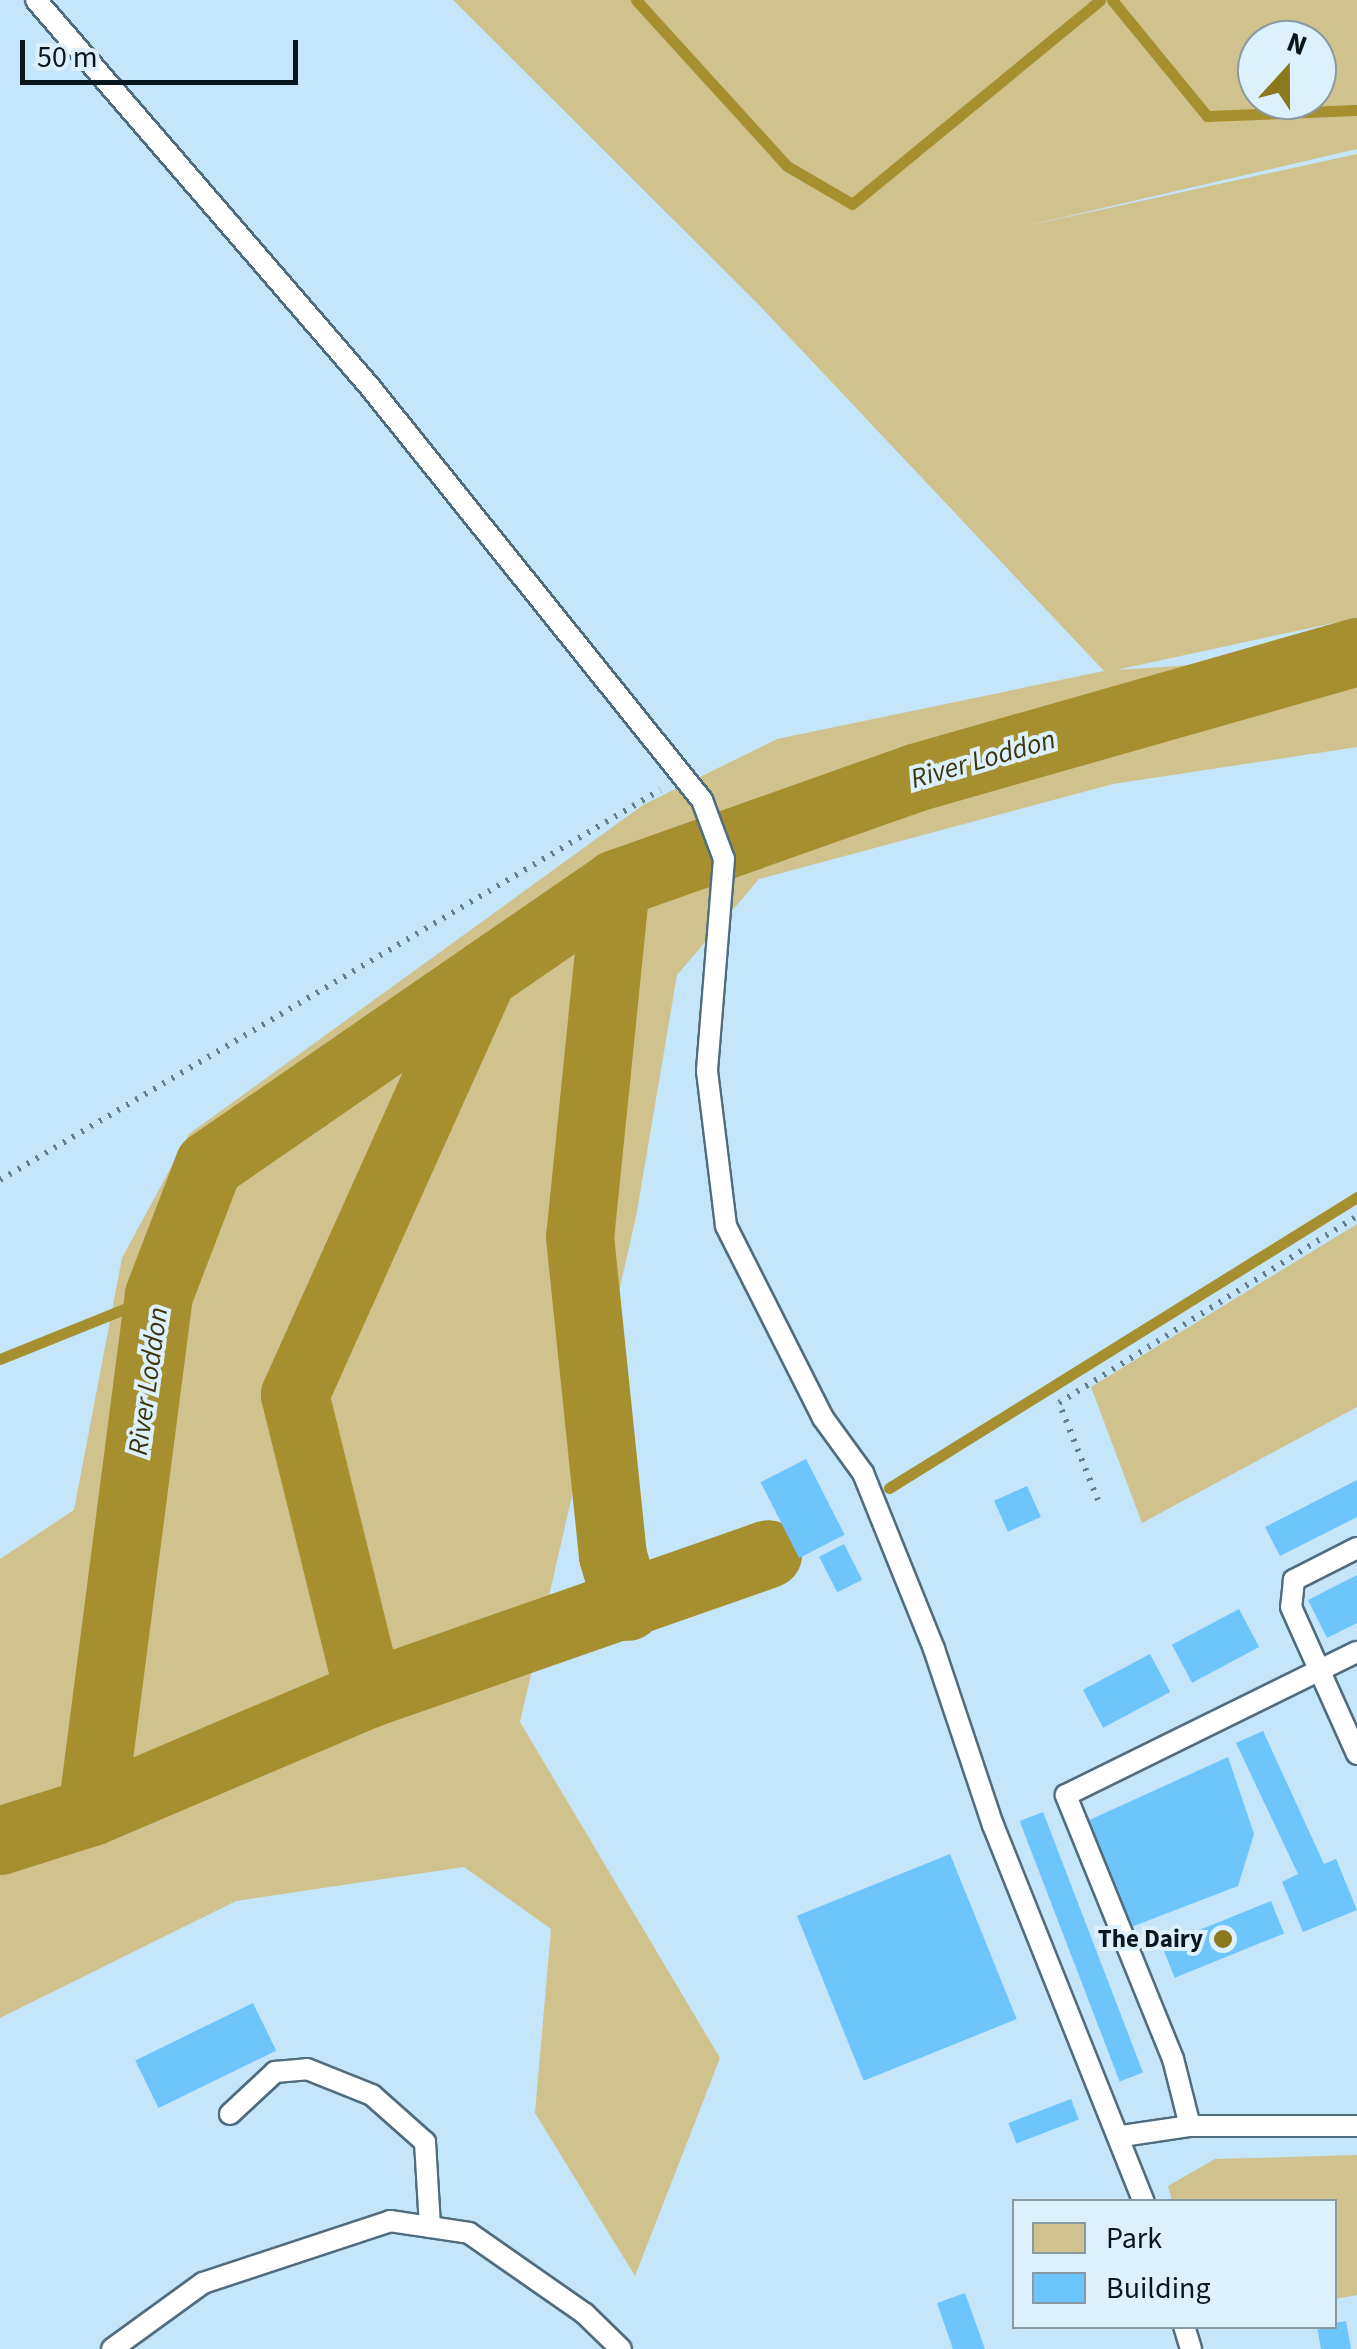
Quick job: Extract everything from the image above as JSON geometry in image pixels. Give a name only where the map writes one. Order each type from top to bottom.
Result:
[{"type":"lane","points":[[36,0],[358,374],[696,791],[724,858],[706,1071],[726,1226],[822,1418],[863,1474],[928,1606],[992,1825],[1122,2136],[1143,2199]]},
{"type":"lane","points":[[1357,1548],[1294,1580],[1291,1606],[1314,1673],[1357,1754]]},
{"type":"lane","points":[[1190,2126],[1174,2059],[1066,1795],[1357,1652]]},
{"type":"lane","points":[[230,2114],[275,2072],[307,2069],[372,2095],[425,2142],[430,2227]]},
{"type":"lane","points":[[1122,2136],[1190,2126],[1357,2126]]},
{"type":"lane","points":[[112,2349],[204,2282],[390,2221],[469,2233],[585,2314],[620,2349]]},
{"type":"path","points":[[0,1180],[652,792],[696,791]]},
{"type":"path","points":[[1098,1500],[1059,1403],[1357,1216]]},
{"type":"green space","points":[[453,0],[1357,0],[1357,149],[1017,228],[1357,154],[1357,618],[1116,670],[1357,654],[1357,747],[1113,784],[759,879],[677,975],[636,1217],[520,1722],[720,2058],[635,2276],[535,2113],[551,1929],[464,1867],[236,1901],[0,2018],[0,1559],[74,1510],[122,1258],[189,1134],[643,805],[777,739],[1104,671],[759,305]]},
{"type":"green space","points":[[1357,1224],[1357,1407],[1142,1523],[1091,1387]]},
{"type":"green space","points":[[1357,2155],[1357,2295],[1337,2299],[1337,2199],[1171,2199],[1168,2186],[1215,2159]]},
{"type":"building","points":[[806,1459],[845,1535],[799,1558],[761,1482]]},
{"type":"building","points":[[1357,1480],[1357,1517],[1280,1556],[1265,1527]]},
{"type":"building","points":[[1027,1486],[1041,1517],[1008,1532],[994,1501]]},
{"type":"building","points":[[844,1544],[862,1580],[837,1592],[819,1557]]},
{"type":"building","points":[[1357,1575],[1357,1623],[1327,1638],[1308,1600]]},
{"type":"building","points":[[1239,1609],[1259,1647],[1192,1683],[1172,1645]]},
{"type":"building","points":[[1150,1654],[1170,1692],[1103,1728],[1083,1690]]},
{"type":"building","points":[[1263,1731],[1324,1864],[1336,1859],[1357,1910],[1303,1932],[1282,1882],[1298,1874],[1236,1743]]},
{"type":"building","points":[[1228,1757],[1254,1834],[1238,1886],[1113,1934],[1074,1827]]},
{"type":"building","points":[[1043,1812],[1143,2072],[1120,2081],[1020,1821]]},
{"type":"building","points":[[950,1854],[1017,2019],[864,2081],[797,1916]]},
{"type":"building","name":"The Dairy","points":[[1271,1901],[1284,1933],[1175,1978],[1162,1945]]},
{"type":"building","points":[[253,2003],[276,2051],[158,2108],[135,2060]]},
{"type":"building","points":[[1071,2099],[1079,2120],[1016,2144],[1008,2123]]},
{"type":"building","points":[[965,2293],[985,2349],[953,2349],[937,2303]]},
{"type":"building","points":[[1346,2321],[1351,2349],[1321,2349],[1318,2329],[1337,2329],[1337,2323]]},
{"type":"waterway","points":[[636,0],[787,166],[852,204],[1100,0]]},
{"type":"waterway","points":[[1112,0],[1207,116],[1357,110]]},
{"type":"waterway","name":"River Loddon","points":[[92,1812],[159,1295],[209,1165],[616,884],[915,778],[1357,652]]},
{"type":"waterway","name":"River Loddon","points":[[616,884],[580,1237],[613,1556],[628,1607]]},
{"type":"waterway","name":"River Loddon","points":[[369,1694],[295,1395],[481,982]]},
{"type":"waterway","points":[[889,1488],[1357,1197]]},
{"type":"waterway","points":[[0,1359],[159,1295]]},
{"type":"waterway","name":"River Loddon","points":[[0,1841],[92,1812],[369,1694],[768,1554]]},
{"type":"place","name":"The Dairy","points":[[1223,1939]]}]
